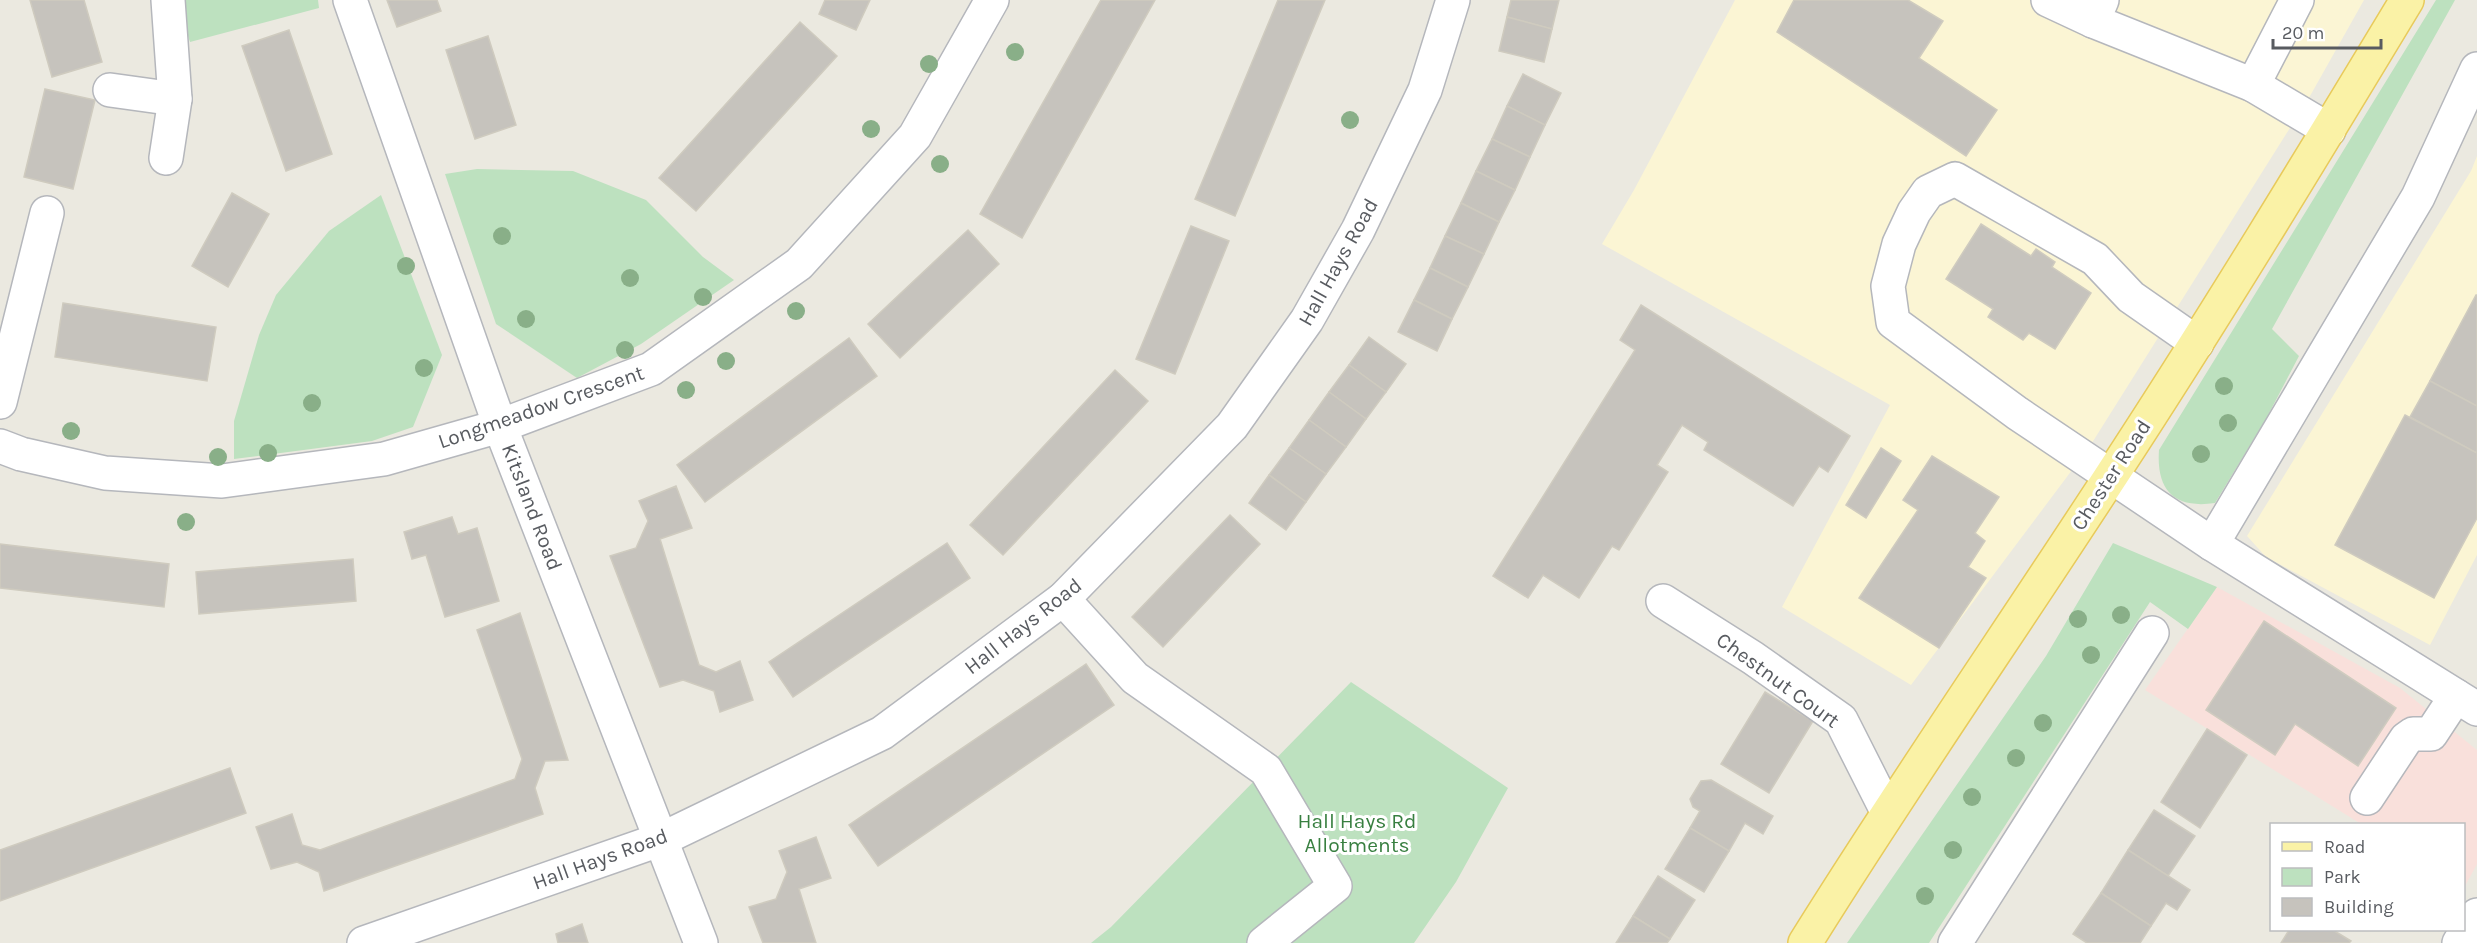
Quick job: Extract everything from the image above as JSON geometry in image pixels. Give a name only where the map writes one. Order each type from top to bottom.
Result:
[{"type":"main road","name":"Chester Road","points":[[1805,943],[1887,811],[2112,476],[2197,343],[2407,0]]},
{"type":"street","points":[[166,158],[175,99],[168,0]]},
{"type":"street","name":"Kitsland Road","points":[[350,0],[500,426],[662,839],[700,943]]},
{"type":"street","name":"Longmeadow Crescent","points":[[0,446],[21,454],[105,473],[222,481],[384,459],[500,426],[651,369],[800,264],[915,136],[992,0]]},
{"type":"street","name":"Hall Hays Road","points":[[364,943],[662,839],[882,733],[1063,599],[1232,426],[1307,320],[1358,230],[1425,90],[1453,0]]},
{"type":"street","points":[[2048,0],[2098,10],[2253,85],[2329,130]]},
{"type":"street","points":[[2253,85],[2297,0]]},
{"type":"street","points":[[2212,544],[2418,197],[2477,69]]},
{"type":"street","points":[[110,90],[175,99]]},
{"type":"street","points":[[2197,343],[2131,297],[2095,259],[1955,179],[1928,192],[1914,212],[1899,244],[1888,286],[1893,322],[2017,413],[2212,544],[2466,702],[2431,734],[2413,734],[2406,739],[2367,798]]},
{"type":"street","points":[[0,402],[47,213]]},
{"type":"street","points":[[1063,599],[1134,678],[1266,770],[1335,886],[1264,943]]},
{"type":"street","name":"Chestnut Court","points":[[1663,601],[1753,658],[1841,720],[1887,811]]},
{"type":"street","points":[[1955,943],[2152,633]]},
{"type":"street","points":[[2459,943],[2477,915]]},
{"type":"shaded area","points":[[1735,0],[2364,0],[2310,96],[2090,446],[1911,685],[1782,607],[1890,405],[1602,244],[1634,190]]},
{"type":"shaded area","points":[[2477,156],[2477,555],[2430,645],[2266,557],[2247,536],[2471,171]]},
{"type":"shaded area","points":[[2217,587],[2400,688],[2477,750],[2477,864],[2465,886],[2465,823],[2359,823],[2145,690]]},
{"type":"green space","points":[[176,0],[318,0],[319,8],[190,42]]},
{"type":"green space","points":[[2436,0],[2455,0],[2272,329],[2299,356],[2266,419],[2215,503],[2189,503],[2179,500],[2165,486],[2161,476],[2159,450]]},
{"type":"green space","points":[[477,169],[573,171],[646,200],[703,257],[734,280],[641,344],[577,378],[496,324],[445,174]]},
{"type":"green space","points":[[381,195],[442,355],[413,427],[372,441],[234,459],[234,421],[259,335],[276,295],[329,231]]},
{"type":"green space","points":[[2113,543],[2217,587],[2188,629],[2150,602],[1929,943],[1847,943],[2046,656]]},
{"type":"green space","name":"Hall Hays Rd Allotments","points":[[1351,682],[1508,788],[1456,882],[1414,943],[1091,943],[1111,927]]},
{"type":"building","points":[[30,0],[84,0],[102,62],[52,77]]},
{"type":"building","points":[[387,0],[437,0],[441,11],[397,27]]},
{"type":"building","points":[[825,0],[870,0],[856,30],[819,14]]},
{"type":"building","points":[[1101,0],[1155,0],[1022,238],[980,214]]},
{"type":"building","points":[[1278,0],[1325,0],[1235,216],[1195,199]]},
{"type":"building","points":[[1511,0],[1559,0],[1552,29],[1507,17]]},
{"type":"building","points":[[1794,0],[1908,0],[1943,21],[1919,58],[1997,110],[1966,156],[1777,32]]},
{"type":"building","points":[[1507,17],[1552,29],[1544,62],[1499,51]]},
{"type":"building","points":[[800,22],[837,56],[696,211],[659,178]]},
{"type":"building","points":[[289,30],[332,154],[286,171],[242,46]]},
{"type":"building","points":[[488,36],[516,125],[475,139],[446,50]]},
{"type":"building","points":[[1523,74],[1561,93],[1545,125],[1507,106]]},
{"type":"building","points":[[45,89],[95,100],[73,189],[24,177]]},
{"type":"building","points":[[1507,106],[1545,125],[1530,157],[1492,139]]},
{"type":"building","points":[[1492,139],[1530,157],[1515,190],[1476,171]]},
{"type":"building","points":[[1476,171],[1515,190],[1499,222],[1461,203]]},
{"type":"building","points":[[232,193],[269,214],[228,287],[192,266]]},
{"type":"building","points":[[1461,203],[1499,222],[1484,254],[1445,236]]},
{"type":"building","points":[[1981,224],[2031,256],[2036,249],[2055,262],[2052,267],[2091,293],[2055,349],[2029,333],[2023,340],[1988,317],[1993,309],[1946,279]]},
{"type":"building","points":[[1191,226],[1229,241],[1175,374],[1136,359]]},
{"type":"building","points":[[968,230],[999,264],[900,358],[868,324]]},
{"type":"building","points":[[1445,236],[1484,254],[1468,287],[1430,268]]},
{"type":"building","points":[[1430,268],[1468,287],[1452,319],[1414,300]]},
{"type":"building","points":[[2477,295],[2477,406],[2430,381]]},
{"type":"building","points":[[1414,300],[1452,319],[1437,351],[1398,332]]},
{"type":"building","points":[[63,303],[216,327],[207,381],[55,357]]},
{"type":"building","points":[[1641,305],[1850,436],[1828,472],[1819,466],[1793,506],[1704,450],[1708,442],[1682,425],[1657,465],[1668,472],[1619,550],[1612,546],[1579,598],[1543,575],[1528,598],[1493,576],[1635,350],[1620,340]]},
{"type":"building","points":[[1369,337],[1406,364],[1386,392],[1349,365]]},
{"type":"building","points":[[849,338],[877,376],[705,502],[677,465]]},
{"type":"building","points":[[1349,365],[1386,392],[1366,419],[1329,392]]},
{"type":"building","points":[[1115,370],[1148,401],[1003,555],[970,525]]},
{"type":"building","points":[[2430,381],[2477,406],[2477,453],[2410,417]]},
{"type":"building","points":[[1329,392],[1366,419],[1346,447],[1309,420]]},
{"type":"building","points":[[2405,415],[2477,453],[2477,518],[2434,598],[2335,545]]},
{"type":"building","points":[[1309,420],[1346,447],[1326,474],[1289,448]]},
{"type":"building","points":[[1289,448],[1326,474],[1306,502],[1269,475]]},
{"type":"building","points":[[1881,448],[1901,461],[1866,518],[1846,505]]},
{"type":"building","points":[[1932,456],[1999,497],[1975,533],[1985,541],[1968,567],[1986,578],[1939,648],[1859,598],[1918,510],[1903,500]]},
{"type":"building","points":[[1269,475],[1306,502],[1286,530],[1249,503]]},
{"type":"building","points":[[676,486],[692,528],[660,539],[699,665],[716,672],[740,661],[753,700],[720,712],[714,691],[683,680],[660,687],[610,556],[636,548],[648,521],[639,501]]},
{"type":"building","points":[[1230,515],[1260,544],[1163,647],[1132,617]]},
{"type":"building","points":[[452,517],[458,534],[477,528],[499,601],[445,617],[426,555],[412,559],[404,532]]},
{"type":"building","points":[[947,543],[970,578],[793,697],[769,662]]},
{"type":"building","points":[[0,544],[169,564],[164,607],[0,588]]},
{"type":"building","points":[[353,559],[356,601],[199,614],[196,572]]},
{"type":"building","points":[[520,613],[568,760],[545,761],[535,788],[543,814],[324,891],[319,872],[297,862],[271,869],[256,827],[292,814],[302,845],[320,850],[515,779],[522,759],[477,630]]},
{"type":"building","points":[[2264,621],[2396,708],[2358,766],[2295,724],[2275,755],[2206,710]]},
{"type":"building","points":[[1086,664],[1114,705],[878,866],[849,825]]},
{"type":"building","points":[[1765,692],[1813,721],[1769,793],[1721,764]]},
{"type":"building","points":[[2207,729],[2247,755],[2200,828],[2161,802]]},
{"type":"building","points":[[230,768],[246,813],[0,901],[0,850]]},
{"type":"building","points":[[1711,780],[1773,816],[1763,834],[1745,823],[1729,851],[1690,828],[1700,811],[1693,807],[1690,799],[1701,781]]},
{"type":"building","points":[[2154,810],[2195,836],[2168,876],[2128,850]]},
{"type":"building","points":[[1690,828],[1729,851],[1704,892],[1665,869]]},
{"type":"building","points":[[816,837],[831,878],[799,889],[816,943],[763,943],[749,907],[776,899],[787,872],[779,851]]},
{"type":"building","points":[[2128,850],[2190,890],[2177,910],[2166,903],[2151,926],[2101,893]]},
{"type":"building","points":[[1658,876],[1695,900],[1670,939],[1633,916]]},
{"type":"building","points":[[2101,893],[2151,926],[2140,943],[2087,943],[2073,934]]},
{"type":"building","points":[[1633,916],[1670,939],[1667,943],[1616,943]]},
{"type":"building","points":[[582,924],[588,943],[558,943],[556,934]]},
{"type":"building","points":[[2288,931],[2335,931],[2351,941],[2349,943],[2281,943]]}]
